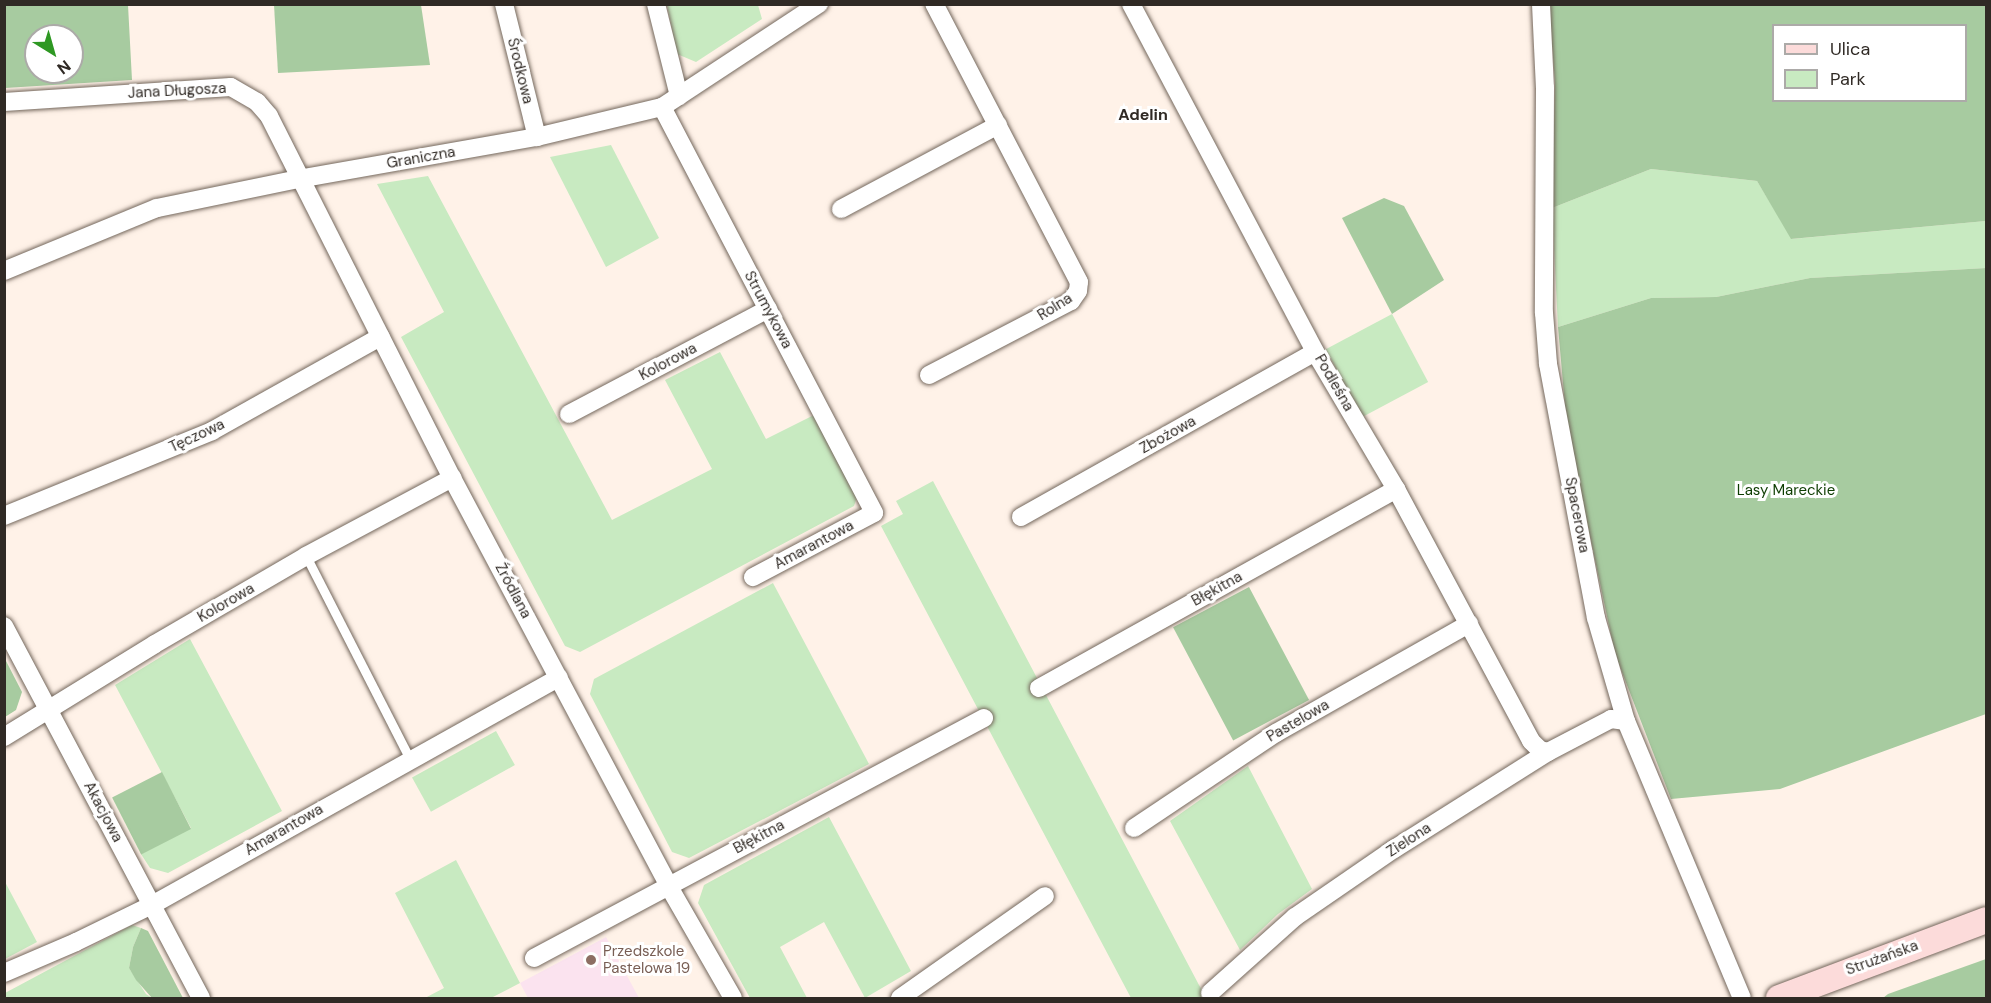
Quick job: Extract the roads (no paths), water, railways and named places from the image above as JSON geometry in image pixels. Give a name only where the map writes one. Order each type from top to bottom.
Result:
[{"type":"main road","name":"Strużańska","points":[[1779,999],[1986,920]]},
{"type":"street","name":"Środkowa","points":[[504,4],[537,137]]},
{"type":"street","points":[[657,4],[679,96]]},
{"type":"street","name":"Graniczna","points":[[4,271],[157,208],[298,179],[537,137],[662,107],[819,4]]},
{"type":"street","name":"Rolna","points":[[929,375],[1071,301],[1078,291],[1076,274],[934,4]]},
{"type":"street","name":"Podleśna","points":[[1131,4],[1315,352],[1396,489],[1531,741],[1540,750],[1548,752]]},
{"type":"street","name":"Spacerowa","points":[[1541,4],[1545,88],[1544,313],[1548,364],[1596,618],[1626,721],[1743,999]]},
{"type":"street","name":"Jana Długosza","points":[[4,102],[231,87],[257,102],[269,116],[298,179]]},
{"type":"street","name":"Strumykowa","points":[[662,107],[874,513]]},
{"type":"street","points":[[841,209],[998,125]]},
{"type":"street","name":"Źródlana","points":[[298,179],[452,478],[668,885],[733,999]]},
{"type":"street","name":"Kolorowa","points":[[568,414],[768,309]]},
{"type":"street","name":"Tęczowa","points":[[4,516],[212,430],[380,337]]},
{"type":"street","name":"Zbożowa","points":[[1021,518],[1315,352]]},
{"type":"street","name":"Kolorowa","points":[[4,736],[306,556],[452,478]]},
{"type":"street","name":"Błękitna","points":[[1039,688],[1396,489]]},
{"type":"street","name":"Amarantowa","points":[[753,577],[874,513]]},
{"type":"street","name":"Pastelowa","points":[[1134,828],[1276,733],[1468,624]]},
{"type":"street","name":"Akacjowa","points":[[4,626],[201,999]]},
{"type":"street","name":"Amarantowa","points":[[4,973],[76,942],[152,904],[559,678]]},
{"type":"street","name":"Błękitna","points":[[534,958],[984,718]]},
{"type":"street","name":"Zielona","points":[[1210,993],[1295,917],[1394,849],[1548,752],[1611,719],[1626,721]]},
{"type":"street","points":[[900,999],[1045,896]]},
{"type":"lane","points":[[306,556],[410,759]]},
{"type":"place","name":"Przedszkole Pastelowa 19","points":[[591,960]]},
{"type":"district","name":"Adelin","points":[[1143,115]]},
{"type":"park label","name":"Lasy Mareckie","points":[[1786,491]]}]
